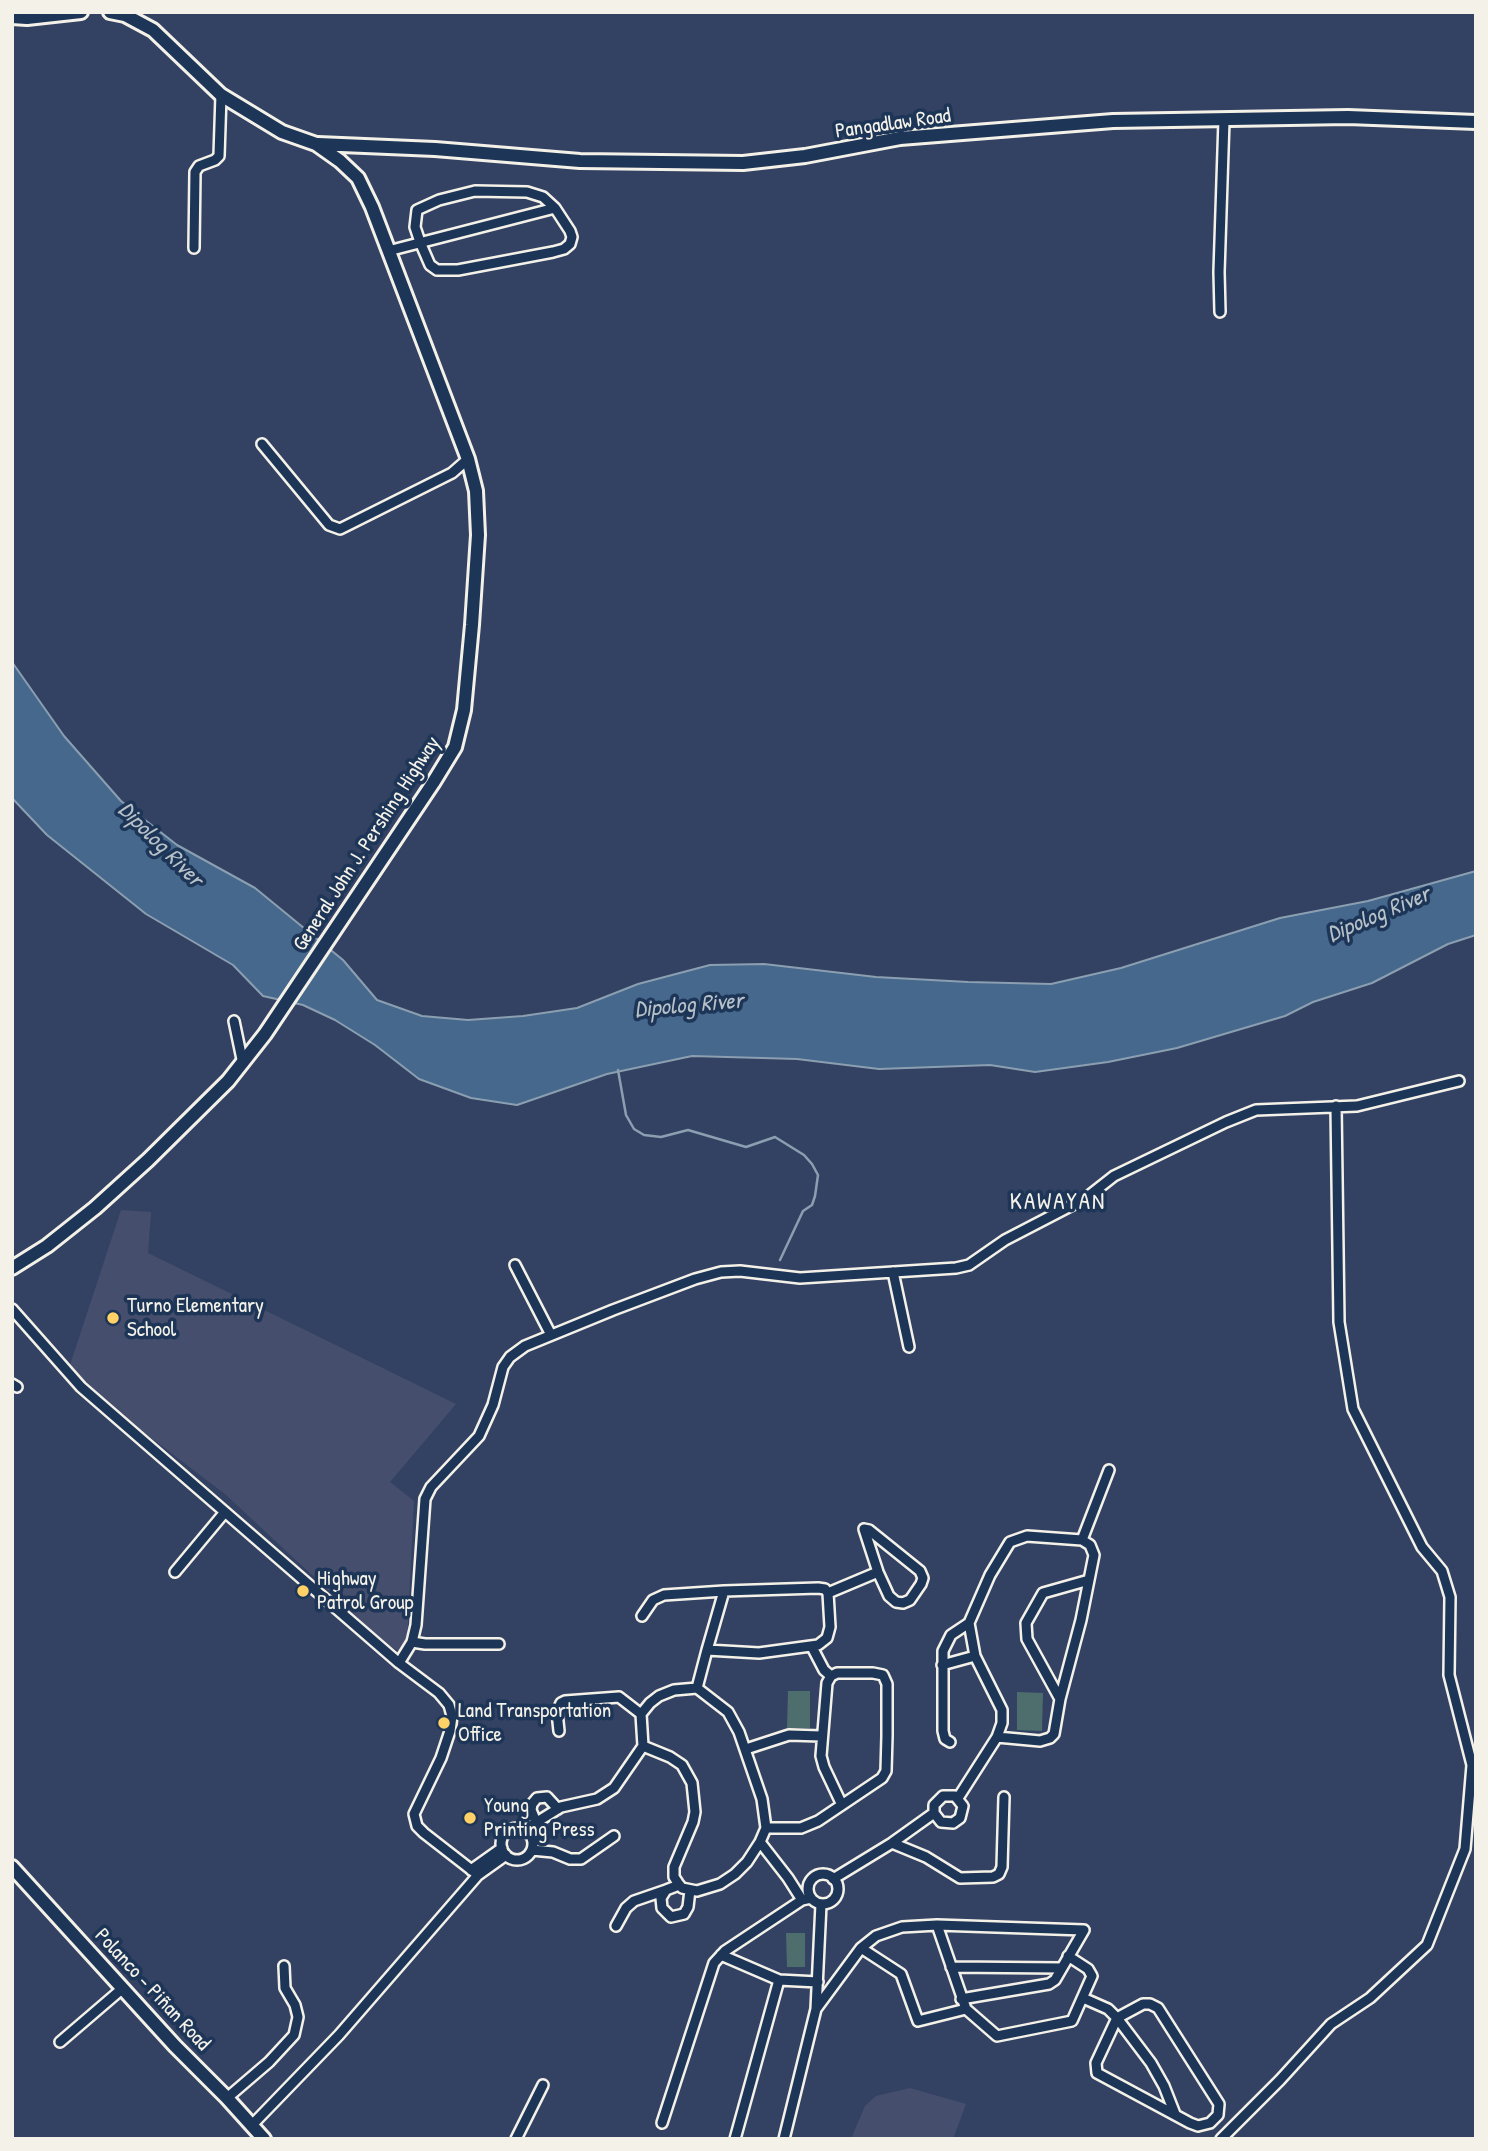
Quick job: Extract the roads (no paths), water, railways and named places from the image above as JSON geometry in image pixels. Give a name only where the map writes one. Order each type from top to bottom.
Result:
[{"type":"main road","points":[[12,17],[82,12]]},
{"type":"main road","name":"General John J. Pershing Highway","points":[[12,1268],[95,1208],[148,1160],[243,1064],[433,783],[455,747],[464,710],[478,535],[476,491],[468,459],[372,207],[358,178],[316,144],[282,132],[221,95],[153,30],[125,15],[110,12]]},
{"type":"main road","name":"Pangadlaw Road","points":[[316,144],[435,149],[580,161],[743,163],[805,156],[900,138],[1113,121],[1348,117],[1476,122]]},
{"type":"main road","name":"Polanco - Piñan Road","points":[[12,1867],[175,2046],[228,2098],[258,2134]]},
{"type":"street","points":[[194,248],[195,172],[199,166],[219,156],[221,95]]},
{"type":"street","points":[[1220,312],[1224,120]]},
{"type":"street","points":[[475,191],[527,192],[542,197],[555,208],[572,237],[570,244],[564,249],[446,271],[437,270],[430,265],[415,227],[417,210],[439,200],[475,191]]},
{"type":"street","points":[[388,251],[555,208]]},
{"type":"street","points":[[262,444],[321,516],[340,529],[452,473],[468,459]]},
{"type":"street","points":[[234,1021],[243,1064]]},
{"type":"street","points":[[399,1662],[412,1642],[419,1599],[425,1499],[431,1487],[479,1436],[493,1405],[503,1367],[510,1357],[525,1346],[695,1279],[721,1272],[740,1271],[800,1278],[969,1265],[1013,1235],[1086,1198],[1114,1176],[1256,1110],[1357,1106],[1459,1081]]},
{"type":"street","points":[[1221,2139],[1331,2024],[1370,1998],[1427,1945],[1465,1849],[1472,1765],[1449,1675],[1450,1597],[1442,1571],[1422,1547],[1353,1409],[1339,1322],[1336,1106]]},
{"type":"street","points":[[515,1265],[551,1335]]},
{"type":"street","points":[[893,1272],[909,1347]]},
{"type":"street","points":[[12,1309],[81,1387],[399,1662],[439,1693],[449,1705],[452,1716],[442,1759],[432,1781],[416,1805],[414,1814],[418,1826],[475,1873]]},
{"type":"street","points":[[1082,1540],[1109,1471]]},
{"type":"street","points":[[175,1572],[225,1512]]},
{"type":"street","points":[[864,1529],[869,1530],[920,1571],[923,1578],[910,1600],[903,1603],[896,1602],[889,1596],[878,1572],[864,1529]]},
{"type":"street","points":[[950,1742],[945,1739],[943,1731],[942,1665],[946,1641],[969,1623],[990,1575],[1010,1542],[1027,1536],[1082,1540],[1093,1549],[1094,1555],[1054,1734],[1040,1741],[998,1737]]},
{"type":"street","points":[[828,1592],[878,1572]]},
{"type":"street","points":[[1060,1699],[1027,1639],[1026,1623],[1043,1593],[1089,1580]]},
{"type":"street","points":[[642,1616],[649,1604],[659,1597],[724,1591],[818,1588],[828,1592]]},
{"type":"street","points":[[697,1688],[724,1591]]},
{"type":"street","points":[[707,1650],[759,1653],[818,1645],[827,1638],[830,1627],[828,1592]]},
{"type":"street","points":[[958,1798],[998,1737],[1002,1723],[1002,1710],[975,1656],[969,1623]]},
{"type":"street","points":[[412,1642],[499,1644]]},
{"type":"street","points":[[812,1647],[824,1670],[831,1676]]},
{"type":"street","points":[[942,1665],[975,1656]]},
{"type":"street","points":[[766,1828],[801,1828],[818,1821],[842,1805],[882,1778],[886,1771],[887,1684],[883,1675],[837,1673],[831,1676],[826,1689],[821,1756],[842,1805]]},
{"type":"street","points":[[524,1830],[532,1839],[532,1850],[527,1857],[512,1859],[504,1851],[503,1839],[508,1832],[524,1830],[558,1809],[607,1795],[643,1746],[642,1714],[650,1703],[674,1690],[697,1688],[728,1712],[746,1749],[762,1799],[766,1828],[760,1842],[735,1874],[707,1889],[690,1891],[679,1885],[674,1877],[674,1867],[693,1822],[695,1812],[692,1783],[682,1765],[643,1746]]},
{"type":"street","points":[[559,1731],[557,1712],[565,1701],[619,1698],[642,1714]]},
{"type":"street","points":[[746,1749],[789,1735],[821,1736]]},
{"type":"street","points":[[951,1795],[958,1798],[963,1810],[957,1821],[945,1823],[934,1813],[934,1805],[939,1798],[951,1795]]},
{"type":"street","points":[[536,1822],[531,1810],[537,1798],[547,1797],[558,1809]]},
{"type":"street","points":[[892,1843],[926,1857],[960,1878],[993,1877],[999,1874],[1002,1867],[1004,1797]]},
{"type":"street","points":[[833,1879],[892,1843],[934,1813]]},
{"type":"street","points":[[532,1850],[581,1859],[614,1836]]},
{"type":"street","points":[[662,2123],[711,1971],[721,1955],[806,1899],[813,1878],[826,1875],[833,1879],[837,1885],[835,1897],[821,1904],[806,1899],[760,1842]]},
{"type":"street","points":[[258,2134],[475,1873],[504,1851]]},
{"type":"street","points":[[616,1926],[626,1908],[634,1901],[679,1885]]},
{"type":"street","points":[[666,1890],[661,1898],[662,1908],[671,1917],[684,1914],[688,1907],[690,1891]]},
{"type":"street","points":[[784,2139],[816,2009],[821,1904]]},
{"type":"street","points":[[816,2009],[861,1948],[876,1937],[902,1927],[937,1925],[1083,1929],[1062,1968],[1049,1984],[961,1999]]},
{"type":"street","points":[[937,1925],[965,2009],[993,2034],[1000,2036],[1069,2024],[1092,1976],[1091,1972],[1068,1956]]},
{"type":"street","points":[[861,1948],[901,1974],[917,2020],[965,2009]]},
{"type":"street","points":[[721,1955],[779,1980],[818,1982]]},
{"type":"street","points":[[228,2098],[269,2062],[294,2035],[298,2017],[295,2005],[285,1988],[284,1966]]},
{"type":"street","points":[[951,1967],[1062,1968]]},
{"type":"street","points":[[735,2139],[779,1980]]},
{"type":"street","points":[[60,2042],[123,1988]]},
{"type":"street","points":[[1083,1998],[1108,2009],[1116,2018],[1151,2063],[1175,2114]]},
{"type":"street","points":[[1143,2004],[1158,2008],[1193,2061],[1220,2109],[1210,2123],[1198,2126],[1097,2073],[1096,2063],[1116,2018],[1143,2004]]},
{"type":"street","points":[[516,2139],[543,2085]]},
{"type":"water","name":"Dipolog River","points":[[12,662],[64,736],[121,801],[177,845],[255,888],[343,960],[377,1000],[422,1016],[468,1020],[577,1008],[638,984],[710,965],[764,964],[876,977],[1051,984],[1121,968],[1280,918],[1368,901],[1476,871],[1476,935],[1448,944],[1372,983],[1313,1002],[1285,1016],[1177,1048],[1108,1062],[1035,1072],[990,1065],[879,1069],[797,1059],[692,1056],[607,1074],[517,1105],[471,1098],[419,1079],[375,1045],[335,1020],[303,1005],[263,996],[233,965],[146,914],[47,835],[12,798]]},
{"type":"waterway","points":[[618,1070],[626,1115],[634,1129],[644,1135],[661,1137],[688,1130],[746,1147],[775,1137],[804,1155],[812,1164],[818,1175],[815,1196],[812,1205],[803,1211],[780,1260]]},
{"type":"place","name":"Turno Elementary School","points":[[113,1318]]},
{"type":"place","name":"Highway Patrol Group","points":[[303,1591]]},
{"type":"place","name":"Land Transportation Office","points":[[444,1723]]},
{"type":"place","name":"Young Printing Press","points":[[470,1818]]},
{"type":"district","name":"KAWAYAN","points":[[1058,1203]]}]
